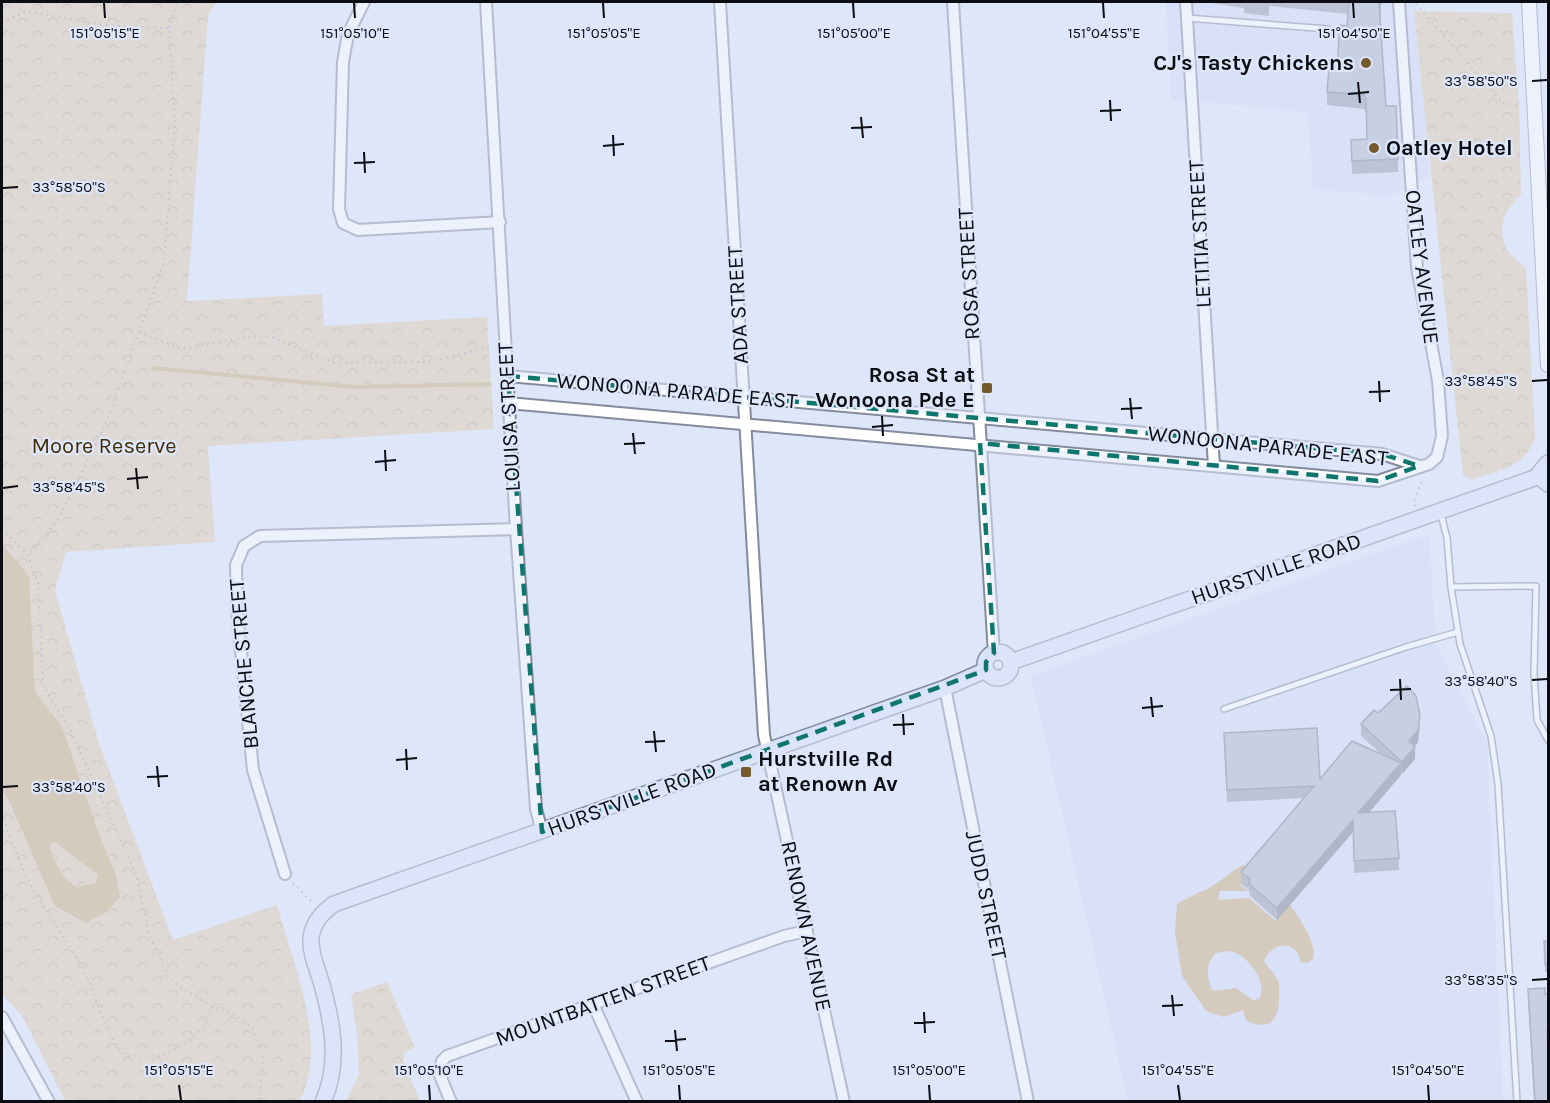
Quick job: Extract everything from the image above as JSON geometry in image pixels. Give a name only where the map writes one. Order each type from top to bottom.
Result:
[{"type":"main road","name":"HURSTVILLE ROAD","points":[[1011,662],[1546,474]]},
{"type":"main road","points":[[994,653],[1003,653],[1011,662],[1010,671],[1000,678],[992,677],[987,670],[986,662],[994,653]]},
{"type":"main road","name":"HURSTVILLE ROAD","points":[[320,917],[357,896],[945,688],[987,670]]},
{"type":"main road","points":[[320,917],[312,947],[328,1005],[334,1044],[332,1071],[323,1101]]},
{"type":"street","points":[[364,2],[348,34],[343,62],[339,209],[343,223],[358,230],[500,222]]},
{"type":"street","name":"LOUISA STREET","points":[[486,2],[516,529],[536,809],[542,832]]},
{"type":"street","name":"ADA STREET","points":[[720,2],[764,735],[768,751]]},
{"type":"street","name":"ROSA STREET","points":[[953,2],[994,653]]},
{"type":"street","name":"LETITIA STREET","points":[[1186,2],[1214,466]]},
{"type":"street","name":"OATLEY AVENUE","points":[[1399,2],[1417,267],[1438,381],[1442,423],[1441,448],[1437,457],[1424,465]]},
{"type":"street","points":[[1529,2],[1546,231],[1548,364]]},
{"type":"street","name":"WONOONA PARADE EAST","points":[[507,376],[1382,454],[1424,465]]},
{"type":"street","name":"WONOONA PARADE EAST","points":[[508,403],[745,425],[980,443],[1378,481],[1424,465]]},
{"type":"street","name":"BLANCHE STREET","points":[[285,874],[253,770],[237,611],[236,565],[244,546],[260,536],[516,529]]},
{"type":"street","name":"JUDD STREET","points":[[945,688],[1028,1101]]},
{"type":"street","name":"RENOWN AVENUE","points":[[768,751],[844,1101]]},
{"type":"street","name":"MOUNTBATTEN STREET","points":[[451,1101],[439,1073],[442,1060],[447,1056],[784,936],[807,931]]},
{"type":"street","points":[[593,1004],[637,1101]]},
{"type":"street","points":[[2,1017],[49,1101]]},
{"type":"lane","points":[[1187,18],[1328,29]]},
{"type":"lane","points":[[1440,511],[1447,538],[1458,632],[1491,736],[1498,784],[1517,1101]]},
{"type":"lane","points":[[1451,587],[1536,586],[1534,673],[1537,720],[1548,740]]},
{"type":"lane","points":[[1224,709],[1406,647],[1458,632]]},
{"type":"path","points":[[18,2],[22,13]]},
{"type":"path","points":[[28,555],[57,521],[103,430],[164,263],[175,122],[169,27],[177,2]]},
{"type":"path","points":[[1416,4],[1503,103],[1519,106]]},
{"type":"path","points":[[2,23],[26,11],[104,25],[169,27]]},
{"type":"path","points":[[139,332],[182,349],[253,336],[269,336],[334,363],[362,364],[428,362],[504,343]]},
{"type":"path","points":[[1419,518],[1414,501],[1424,465]]},
{"type":"path","points":[[2,529],[28,555],[38,583],[43,684],[71,732],[136,874],[149,934],[170,980],[211,1006],[231,1012],[252,1029],[260,1045],[264,1064],[258,1100],[254,1101]]},
{"type":"path","points":[[2,813],[25,873],[42,905],[63,933],[87,978],[115,1045],[126,1056],[162,1056],[188,1042],[205,1025],[211,1006]]},
{"type":"path","points":[[285,874],[320,917]]},
{"type":"highlighted area","points":[[508,376],[1382,454],[1419,466],[1378,481],[980,443],[994,653],[986,662],[986,670],[542,832]]},
{"type":"shaded area","points":[[1166,2],[1416,2],[1430,176],[1390,196],[1313,189],[1308,112],[1171,99]]},
{"type":"shaded area","points":[[1429,534],[1436,645],[1487,742],[1503,1101],[1128,1101],[1031,676]]},
{"type":"shaded area","points":[[2,544],[29,576],[35,692],[62,727],[101,840],[116,875],[120,897],[106,912],[86,923],[55,906],[9,801],[2,791]],"holes":[[[55,842],[98,875],[96,883],[77,887],[71,884],[56,864],[49,845]]]},
{"type":"shaded area","points":[[1243,865],[1255,867],[1240,885],[1248,891],[1220,891],[1218,900],[1249,898],[1276,921],[1290,905],[1307,931],[1314,952],[1313,959],[1307,963],[1301,962],[1294,949],[1289,946],[1278,946],[1268,954],[1264,961],[1279,982],[1279,1003],[1272,1021],[1261,1025],[1246,1020],[1243,1010],[1224,1017],[1206,1011],[1182,976],[1175,932],[1177,904],[1211,887]],"holes":[[[1228,951],[1235,953],[1254,969],[1261,984],[1259,999],[1253,1000],[1236,988],[1213,991],[1208,971],[1212,957],[1216,953]]]},
{"type":"green space","name":"Moore Reserve","points":[[2,2],[216,2],[208,16],[187,301],[322,294],[324,326],[487,317],[494,429],[208,446],[215,542],[66,552],[55,591],[100,746],[173,940],[277,905],[299,977],[310,1029],[311,1054],[308,1079],[300,1101],[65,1101],[23,1017],[2,994]]},
{"type":"green space","points":[[1414,11],[1512,13],[1519,106],[1521,195],[1506,213],[1502,233],[1509,252],[1526,267],[1535,436],[1526,455],[1519,461],[1502,470],[1472,480],[1463,475]]},
{"type":"green space","points":[[387,982],[415,1047],[405,1052],[403,1060],[420,1101],[346,1101],[359,1075],[357,1035],[351,994]]},
{"type":"building","points":[[1349,2],[1381,2],[1379,4],[1386,106],[1396,106],[1398,159],[1352,161],[1351,140],[1367,139],[1366,99],[1364,95],[1327,92],[1329,67],[1337,67],[1340,25],[1347,26]]},
{"type":"building","points":[[1407,686],[1416,696],[1420,715],[1418,730],[1409,741],[1415,747],[1402,762],[1361,724],[1374,710],[1378,713]]},
{"type":"building","points":[[1317,728],[1320,779],[1352,741],[1401,763],[1358,813],[1395,811],[1399,858],[1354,861],[1353,820],[1277,908],[1250,885],[1249,878],[1241,872],[1314,786],[1227,790],[1224,733]]},
{"type":"building","points":[[1544,941],[1548,941],[1548,964],[1545,964]]},
{"type":"building","points":[[1545,988],[1545,994],[1548,994],[1548,1101],[1535,1101],[1528,989]]},
{"type":"waterway","points":[[153,368],[356,387],[489,384]]},
{"type":"place","name":"CJ's Tasty Chickens","points":[[1366,63]]},
{"type":"place","name":"Oatley Hotel","points":[[1374,148]]},
{"type":"place","name":"Rosa St at Wonoona Pde E","points":[[987,388]]},
{"type":"place","name":"Hurstville Rd at Renown Av","points":[[746,772]]}]
